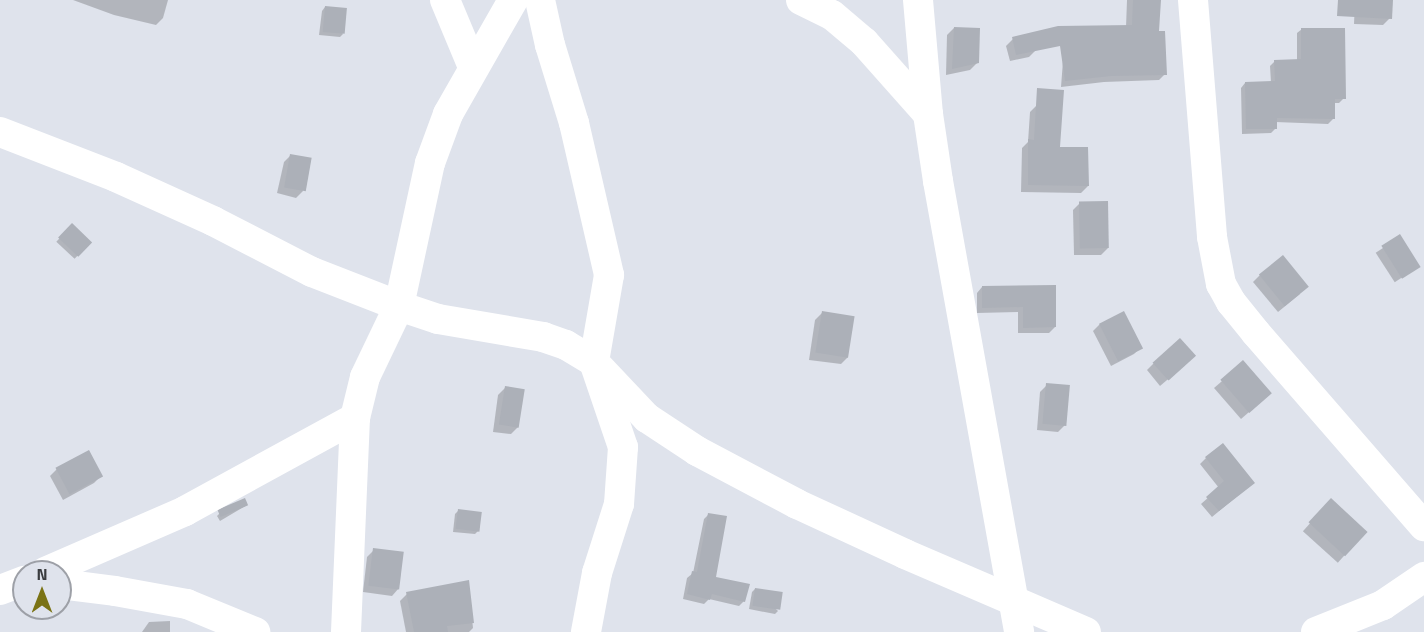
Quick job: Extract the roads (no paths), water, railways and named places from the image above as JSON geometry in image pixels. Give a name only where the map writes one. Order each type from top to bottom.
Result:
[{"type":"street","points":[[445,0],[473,67]]},
{"type":"street","points":[[346,632],[356,418],[365,377],[399,306],[430,163],[448,114],[513,0]]},
{"type":"street","points":[[540,0],[550,45],[574,123],[609,275],[594,362],[623,447],[619,504],[597,573],[586,632]]},
{"type":"street","points":[[801,0],[832,15],[864,42],[928,114]]},
{"type":"street","points":[[918,0],[928,114],[1018,632]]},
{"type":"street","points":[[1192,0],[1212,237],[1221,284],[1231,302],[1256,333],[1424,526]]},
{"type":"street","points":[[0,132],[116,177],[213,221],[312,272],[399,306],[438,319],[478,328],[543,337],[566,345],[594,362],[647,418],[697,452],[797,504],[1086,632]]},
{"type":"street","points":[[72,560],[185,512],[356,418]]},
{"type":"street","points":[[1316,632],[1383,605],[1424,577]]},
{"type":"street","points":[[72,586],[187,604],[255,632]]}]
